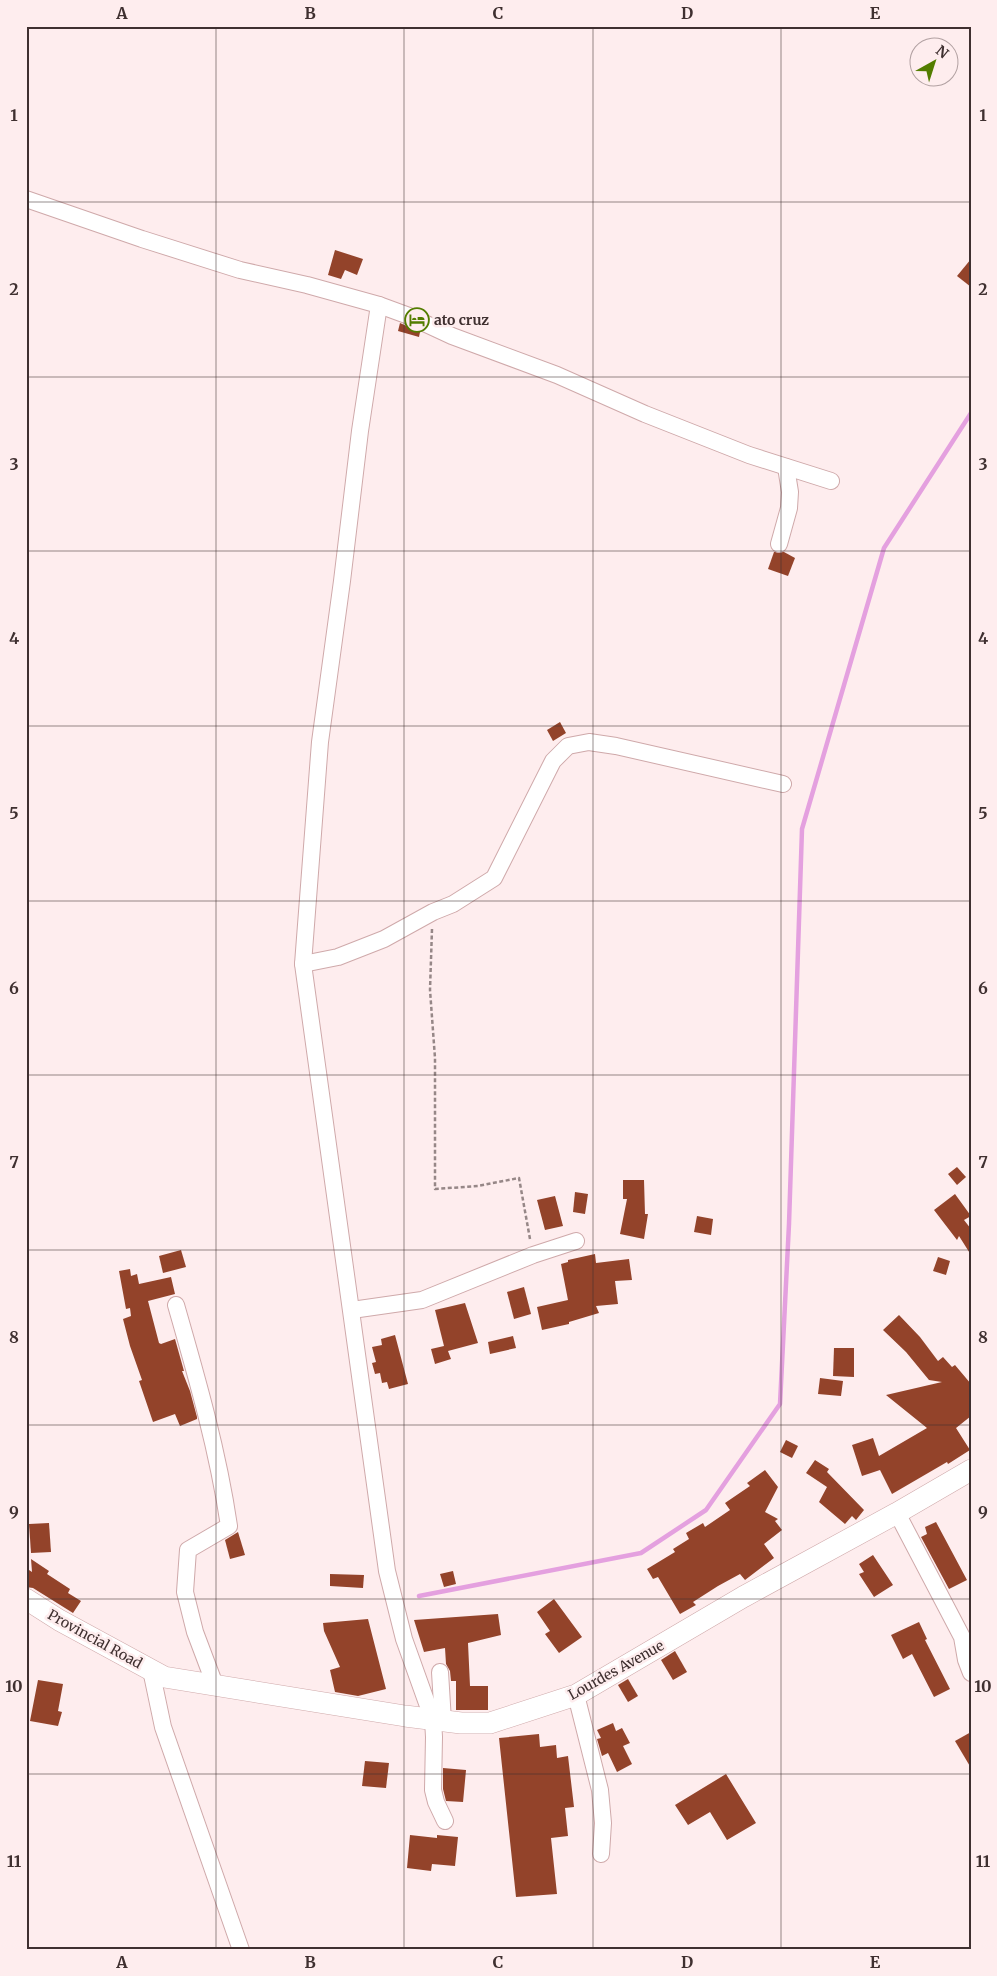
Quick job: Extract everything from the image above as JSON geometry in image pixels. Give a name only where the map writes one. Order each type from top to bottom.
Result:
[{"type":"main road","name":"Lourdes Avenue","points":[[158,1673],[215,1685],[438,1721],[490,1723],[576,1695],[743,1597],[897,1513],[971,1470]]},
{"type":"main road","name":"Provincial Road","points":[[26,1600],[158,1673]]},
{"type":"street","points":[[26,198],[142,239],[240,270],[379,305],[452,336],[557,375],[645,414],[749,455],[831,481]]},
{"type":"street","points":[[379,305],[360,431],[320,742],[303,964],[387,1571],[404,1639],[438,1721]]},
{"type":"street","points":[[779,544],[790,500],[786,467]]},
{"type":"street","points":[[303,964],[356,951],[384,939],[433,912],[453,904],[494,878],[553,761],[568,746],[589,742],[616,746],[783,784]]},
{"type":"street","points":[[352,1310],[422,1300],[533,1255],[576,1240]]},
{"type":"street","points":[[176,1305],[205,1408],[219,1467],[229,1526],[188,1550],[185,1592],[195,1632],[215,1685]]},
{"type":"street","points":[[897,1513],[962,1638],[966,1660],[971,1673]]},
{"type":"street","points":[[440,1672],[438,1721],[434,1737],[433,1790],[436,1802],[445,1821]]},
{"type":"street","points":[[158,1673],[163,1727],[241,1950]]},
{"type":"street","points":[[576,1695],[600,1790],[603,1823],[601,1854]]},
{"type":"path","points":[[433,912],[430,990],[435,1058],[435,1189],[478,1186],[519,1178],[533,1255]]},
{"type":"building","points":[[335,250],[363,259],[357,275],[345,270],[341,279],[328,275]]},
{"type":"building","points":[[971,259],[971,287],[957,276]]},
{"type":"building","points":[[400,323],[420,332],[419,337],[398,331]]},
{"type":"building","points":[[774,552],[784,552],[795,558],[788,576],[768,569]]},
{"type":"building","points":[[560,722],[566,733],[553,741],[547,730]]},
{"type":"building","points":[[957,1167],[966,1177],[957,1185],[948,1174]]},
{"type":"building","points":[[623,1180],[644,1180],[645,1214],[648,1214],[644,1239],[620,1234],[627,1199],[623,1199]]},
{"type":"building","points":[[575,1192],[588,1194],[585,1214],[573,1212]]},
{"type":"building","points":[[955,1194],[971,1216],[964,1220],[971,1229],[971,1255],[959,1236],[957,1240],[934,1210]]},
{"type":"building","points":[[555,1196],[563,1226],[545,1230],[537,1200]]},
{"type":"building","points":[[697,1216],[713,1219],[711,1235],[694,1232]]},
{"type":"building","points":[[181,1250],[186,1267],[163,1273],[159,1256]]},
{"type":"building","points":[[595,1254],[596,1263],[629,1259],[632,1280],[615,1281],[618,1304],[596,1306],[599,1313],[569,1322],[569,1324],[542,1330],[537,1307],[568,1300],[561,1264],[568,1262],[568,1260]]},
{"type":"building","points":[[938,1257],[950,1261],[946,1275],[933,1271]]},
{"type":"building","points":[[130,1269],[131,1276],[137,1274],[139,1284],[171,1277],[175,1294],[148,1301],[159,1343],[175,1339],[184,1371],[182,1371],[197,1417],[197,1419],[180,1426],[175,1414],[153,1422],[139,1381],[142,1380],[123,1319],[131,1316],[130,1308],[126,1309],[119,1271]]},
{"type":"building","points":[[524,1287],[531,1314],[514,1319],[507,1292]]},
{"type":"building","points":[[465,1303],[478,1343],[448,1351],[451,1359],[435,1364],[431,1349],[444,1346],[435,1310]]},
{"type":"building","points":[[899,1315],[920,1337],[938,1361],[943,1357],[952,1367],[955,1365],[971,1384],[971,1416],[956,1428],[970,1450],[892,1494],[880,1470],[862,1476],[852,1445],[873,1438],[879,1456],[927,1428],[886,1395],[942,1382],[929,1380],[906,1352],[883,1330]]},
{"type":"building","points":[[395,1335],[408,1384],[389,1389],[387,1382],[382,1383],[380,1373],[375,1374],[372,1363],[376,1362],[372,1347],[382,1345],[381,1339]]},
{"type":"building","points":[[513,1336],[516,1348],[490,1354],[488,1342]]},
{"type":"building","points":[[834,1348],[854,1348],[854,1377],[833,1376]]},
{"type":"building","points":[[820,1378],[843,1381],[841,1396],[818,1394]]},
{"type":"building","points":[[786,1440],[798,1446],[792,1458],[780,1452]]},
{"type":"building","points":[[815,1460],[829,1469],[827,1472],[864,1510],[856,1520],[852,1516],[845,1524],[819,1502],[827,1487],[806,1473]]},
{"type":"building","points":[[765,1470],[778,1487],[765,1512],[778,1519],[775,1521],[782,1530],[764,1544],[774,1558],[745,1580],[740,1574],[718,1586],[693,1602],[696,1605],[680,1614],[658,1577],[653,1579],[647,1569],[675,1552],[673,1549],[689,1539],[686,1533],[703,1523],[705,1527],[730,1510],[725,1503],[750,1486],[747,1483]]},
{"type":"building","points":[[936,1522],[967,1580],[949,1589],[921,1537],[927,1534],[925,1527]]},
{"type":"building","points":[[49,1523],[51,1552],[31,1553],[29,1524]]},
{"type":"building","points":[[238,1532],[245,1555],[230,1559],[225,1540]]},
{"type":"building","points":[[873,1555],[893,1585],[874,1597],[859,1574],[864,1572],[859,1564]]},
{"type":"building","points":[[31,1559],[49,1571],[47,1574],[70,1589],[68,1593],[81,1601],[73,1613],[33,1588],[26,1587],[26,1568],[32,1572]]},
{"type":"building","points":[[453,1571],[456,1584],[444,1587],[440,1574]]},
{"type":"building","points":[[330,1574],[364,1575],[363,1588],[330,1586]]},
{"type":"building","points":[[554,1599],[582,1637],[559,1653],[545,1634],[550,1631],[537,1612]]},
{"type":"building","points":[[498,1614],[501,1635],[468,1643],[470,1686],[488,1686],[488,1710],[456,1710],[456,1681],[451,1681],[450,1671],[446,1664],[445,1648],[424,1652],[414,1620]]},
{"type":"building","points":[[368,1619],[386,1689],[358,1696],[335,1692],[330,1670],[340,1667],[324,1631],[323,1623]]},
{"type":"building","points":[[919,1622],[927,1639],[925,1640],[950,1689],[934,1697],[912,1654],[903,1659],[891,1635]]},
{"type":"building","points":[[675,1651],[687,1672],[673,1680],[661,1660]]},
{"type":"building","points":[[628,1679],[638,1696],[628,1702],[618,1685]]},
{"type":"building","points":[[38,1680],[63,1684],[58,1711],[62,1712],[58,1726],[30,1721]]},
{"type":"building","points":[[613,1723],[616,1731],[622,1728],[630,1743],[623,1746],[632,1764],[617,1772],[608,1753],[602,1756],[597,1739],[601,1738],[597,1730]]},
{"type":"building","points":[[971,1732],[971,1768],[955,1741]]},
{"type":"building","points":[[539,1734],[540,1747],[556,1745],[557,1758],[568,1756],[574,1807],[565,1808],[568,1836],[551,1838],[557,1894],[516,1897],[499,1738]]},
{"type":"building","points":[[365,1761],[389,1763],[386,1788],[362,1786]]},
{"type":"building","points":[[443,1768],[466,1770],[463,1802],[446,1801],[443,1789]]},
{"type":"building","points":[[726,1774],[756,1823],[727,1840],[710,1812],[688,1825],[675,1805]]},
{"type":"building","points":[[410,1835],[437,1838],[437,1835],[458,1837],[455,1866],[432,1864],[431,1871],[407,1868]]},
{"type":"waterway","points":[[419,1596],[641,1553],[706,1510],[780,1404],[789,1224],[802,829],[884,548],[971,413]]},
{"type":"place","name":"ato cruz","points":[[417,320]]}]
